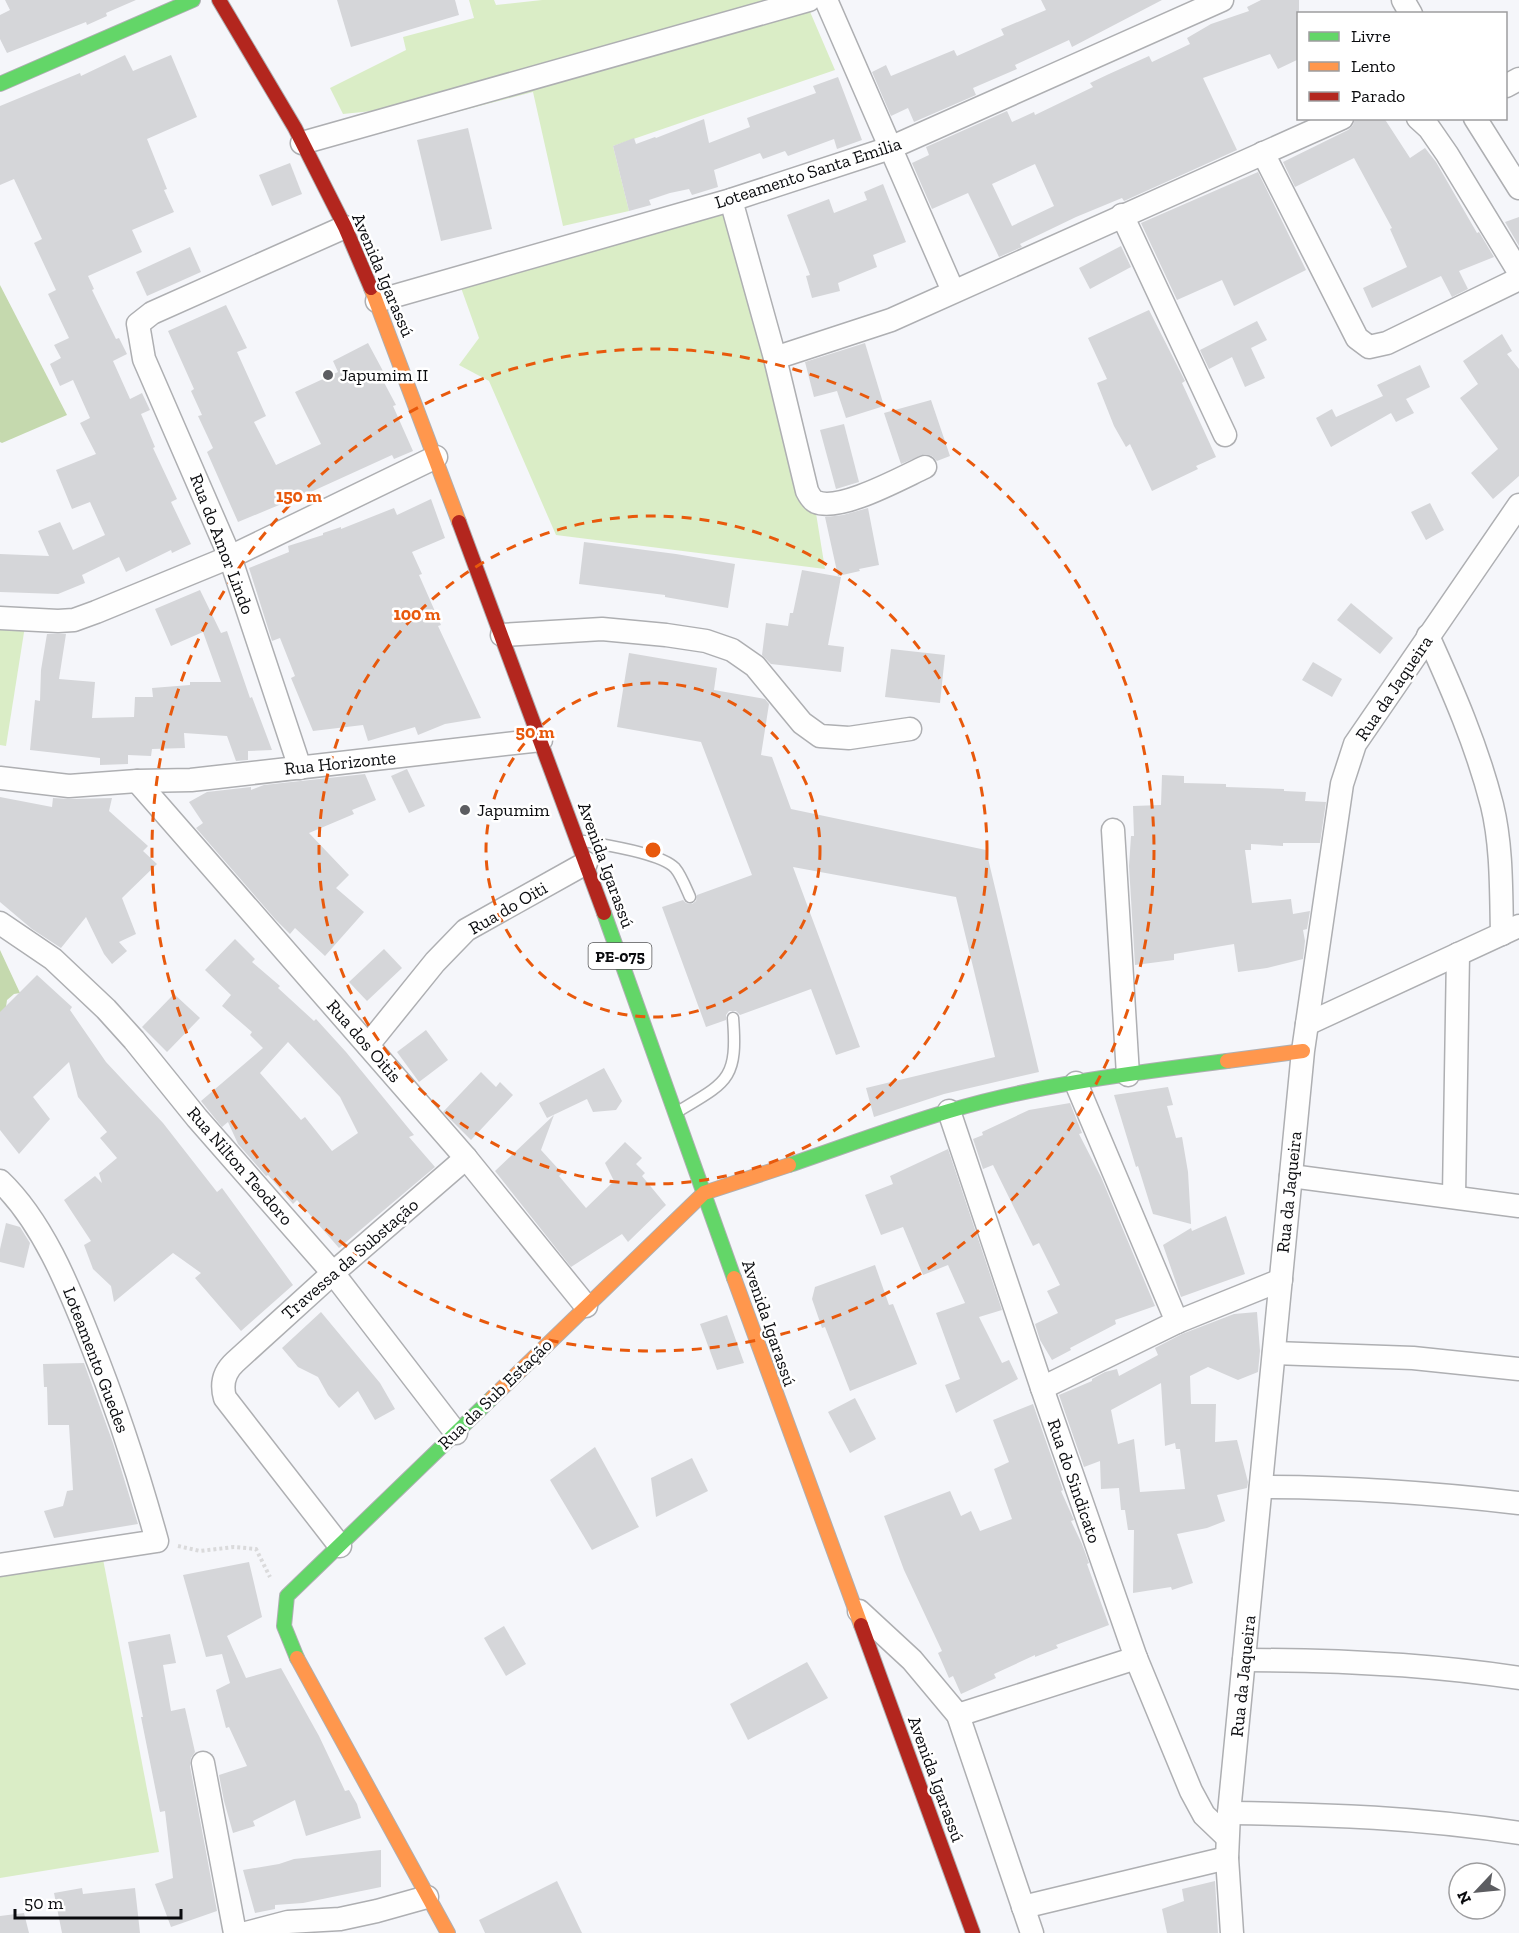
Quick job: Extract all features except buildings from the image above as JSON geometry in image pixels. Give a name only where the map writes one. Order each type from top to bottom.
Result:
[{"type":"main road","points":[[0,84],[193,0]]},
{"type":"main road","name":"Avenida Igarassú","points":[[219,0],[302,143],[345,227],[377,301],[586,863],[783,1417],[973,1933]]},
{"type":"main road","points":[[704,1193],[987,1100],[1128,1074],[1303,1051]]},
{"type":"main road","name":"Rua da Sub Estação","points":[[287,1596],[704,1193]]},
{"type":"main road","points":[[287,1596],[284,1626],[292,1650],[448,1933]]},
{"type":"street","points":[[302,143],[809,0]]},
{"type":"street","points":[[826,0],[953,291]]},
{"type":"street","name":"Loteamento Santa Emilia","points":[[377,301],[731,200],[890,148],[1222,0]]},
{"type":"street","points":[[775,358],[891,320],[1337,120]]},
{"type":"street","points":[[1420,120],[1429,128],[1447,154],[1519,272]]},
{"type":"street","points":[[1476,120],[1519,188]]},
{"type":"street","points":[[1263,153],[1357,338],[1369,347],[1387,343],[1519,279]]},
{"type":"street","points":[[731,200],[775,358],[807,491],[814,501],[828,504],[849,501],[925,467]]},
{"type":"street","points":[[1122,216],[1225,435]]},
{"type":"street","name":"Rua do Amor Lindo","points":[[300,768],[230,557],[144,359],[138,324],[152,313],[345,227]]},
{"type":"street","points":[[0,618],[74,620],[230,557],[436,457]]},
{"type":"street","name":"Rua da Jaqueira","points":[[1232,1933],[1227,1848],[1229,1813],[1303,1051],[1342,784],[1355,744],[1519,505]]},
{"type":"street","points":[[502,635],[602,629],[706,641],[732,650],[755,666],[802,723],[820,736],[849,738],[910,729]]},
{"type":"street","points":[[1307,1024],[1511,930],[1492,806],[1468,727],[1428,636]]},
{"type":"street","name":"Rua Horizonte","points":[[0,778],[69,786],[191,780],[541,741]]},
{"type":"street","name":"Rua dos Oitis","points":[[137,781],[466,1158],[586,1306]]},
{"type":"street","points":[[1113,830],[1128,1074]]},
{"type":"street","name":"Rua do Oiti","points":[[368,1045],[435,962],[466,930],[586,863]]},
{"type":"street","name":"Rua Nilton Teodoro","points":[[0,923],[53,959],[106,1009],[134,1040],[197,1118],[333,1273],[456,1432]]},
{"type":"street","points":[[1454,1196],[1458,954]]},
{"type":"street","points":[[1076,1083],[1177,1322]]},
{"type":"street","name":"Rua do Sindicato","points":[[949,1111],[1136,1658],[1191,1791],[1204,1815],[1227,1848]]},
{"type":"street","name":"Travessa da Substação","points":[[340,1546],[225,1398],[222,1388],[224,1379],[230,1367],[333,1273],[466,1158]]},
{"type":"street","points":[[1291,1176],[1519,1206]]},
{"type":"street","name":"Loteamento Guedes","points":[[3,1187],[36,1228],[70,1289],[112,1396],[140,1479],[157,1541]]},
{"type":"street","points":[[1042,1388],[1177,1322],[1281,1280]]},
{"type":"street","points":[[1274,1353],[1413,1358],[1519,1369]]},
{"type":"street","points":[[1262,1487],[1405,1491],[1519,1503]]},
{"type":"street","points":[[0,1565],[157,1541]]},
{"type":"street","points":[[853,1606],[912,1660],[958,1715],[1032,1933]]},
{"type":"street","points":[[958,1715],[1136,1658]]},
{"type":"street","points":[[1244,1660],[1311,1660],[1394,1665],[1519,1678]]},
{"type":"street","points":[[203,1763],[235,1933]]},
{"type":"street","points":[[1229,1813],[1384,1818],[1519,1833]]},
{"type":"street","points":[[1023,1907],[1227,1848]]},
{"type":"street","points":[[246,1933],[288,1922],[350,1917],[427,1897]]},
{"type":"lane","points":[[577,840],[624,848],[653,857],[674,867],[690,897]]},
{"type":"lane","points":[[674,1114],[720,1086],[732,1065],[735,1045],[733,1018]]},
{"type":"path","points":[[157,1541],[200,1551],[234,1547],[256,1550],[269,1576],[287,1596]]},
{"type":"green space","points":[[469,0],[494,0],[496,5],[542,0],[805,0],[835,70],[613,146],[629,211],[563,226],[533,92],[391,129],[382,110],[343,114],[330,88],[406,50],[403,37],[474,18]]},
{"type":"green space","points":[[728,211],[815,507],[825,569],[556,535],[489,381],[459,365],[479,338],[460,285]]},
{"type":"green space","points":[[0,285],[67,415],[2,443],[0,442]]},
{"type":"green space","points":[[0,623],[25,626],[6,746],[0,745]]},
{"type":"green space","points":[[0,950],[20,993],[14,994],[7,1000],[6,1007],[0,1013]]},
{"type":"green space","points":[[103,1559],[159,1852],[0,1878],[0,1573]]},
{"type":"traffic: fast","points":[[0,84],[193,0]]},
{"type":"traffic: fast","points":[[604,913],[734,1278]]},
{"type":"traffic: fast","points":[[789,1165],[949,1111],[1017,1093],[1087,1080],[1227,1061]]},
{"type":"traffic: fast","points":[[297,1658],[284,1626],[287,1596],[492,1398]]},
{"type":"traffic: slow","points":[[371,288],[459,522]]},
{"type":"traffic: slow","points":[[1227,1061],[1303,1051]]},
{"type":"traffic: slow","points":[[492,1398],[704,1193],[789,1165]]},
{"type":"traffic: slow","points":[[734,1278],[861,1625]]},
{"type":"traffic: slow","points":[[297,1658],[448,1933]]},
{"type":"traffic: jam","points":[[219,0],[295,128],[345,227],[371,288]]},
{"type":"traffic: jam","points":[[459,522],[604,913]]},
{"type":"traffic: jam","points":[[861,1625],[973,1933]]},
{"type":"place","name":"Japumim II","points":[[328,375]]},
{"type":"place","name":"Japumim","points":[[465,810]]}]
